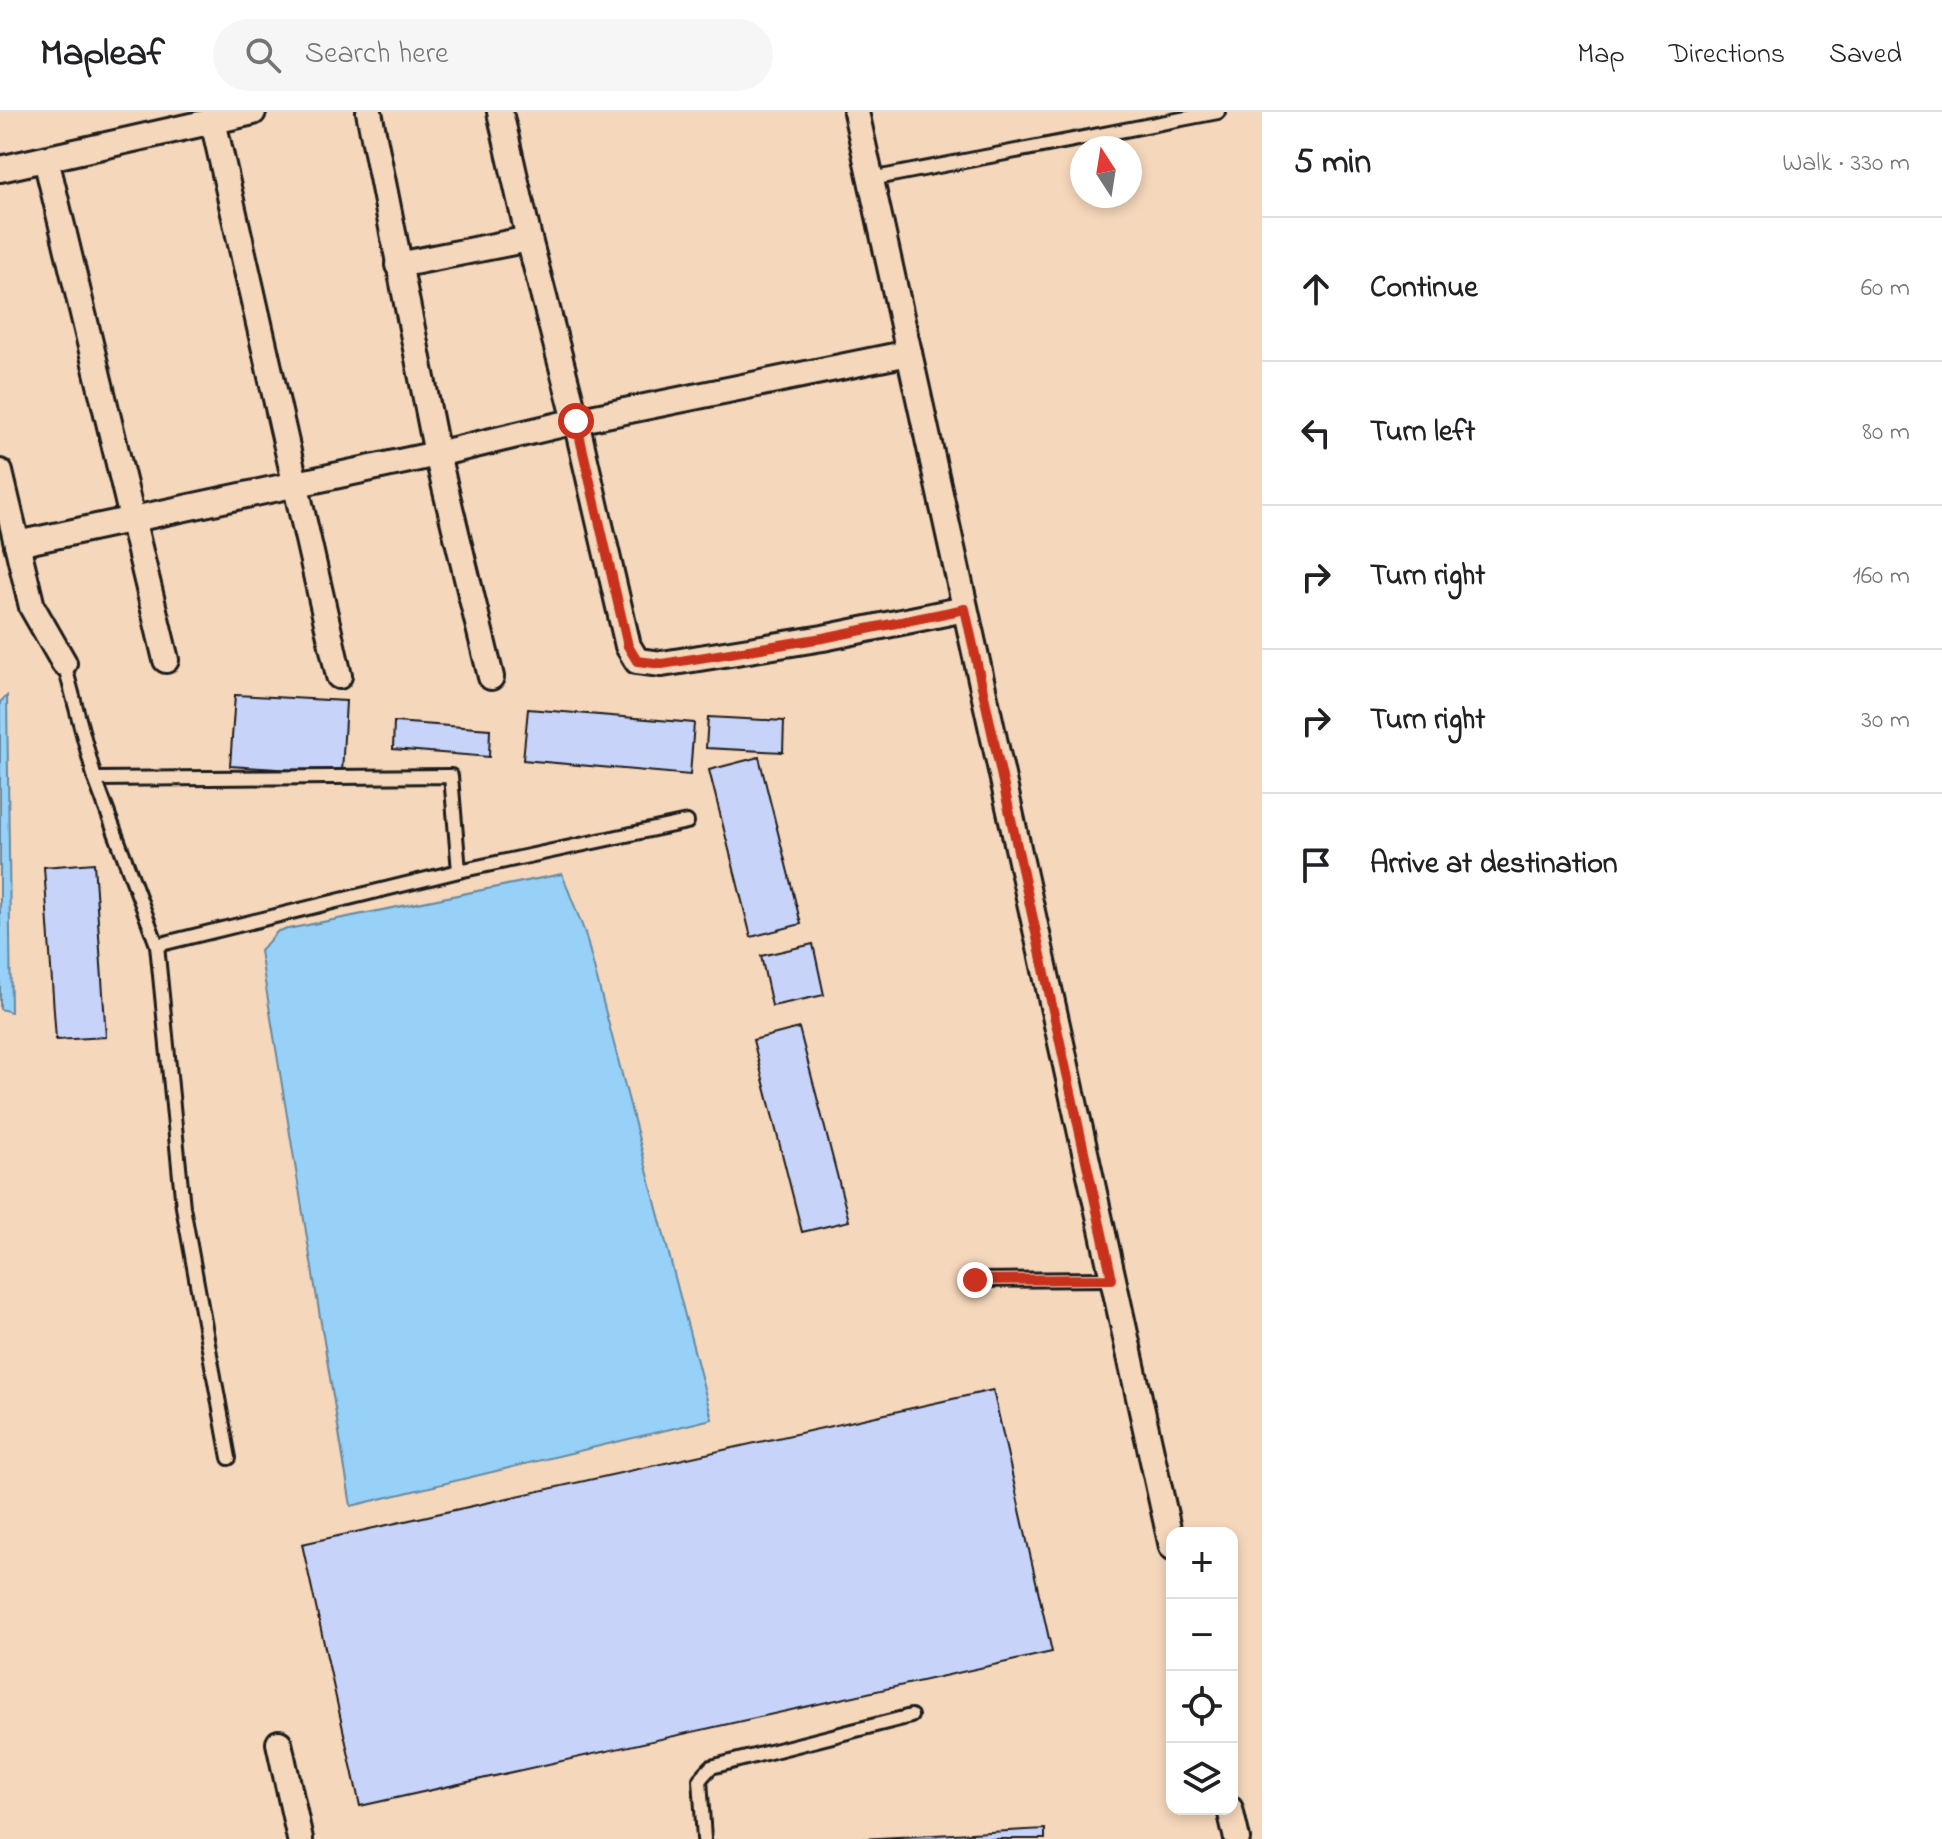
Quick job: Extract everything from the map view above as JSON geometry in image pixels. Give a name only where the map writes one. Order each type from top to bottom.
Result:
[{"type":"street","points":[[0,169],[253,112]]},
{"type":"street","points":[[369,112],[437,454],[491,677]]},
{"type":"street","points":[[500,112],[628,646],[637,661],[662,664],[808,640],[965,609]]},
{"type":"street","points":[[856,112],[1168,1527]]},
{"type":"street","points":[[213,121],[293,485],[339,676]]},
{"type":"street","points":[[46,159],[166,660]]},
{"type":"street","points":[[398,265],[529,239]]},
{"type":"street","points":[[17,544],[133,521],[576,421],[909,353]]},
{"type":"street","points":[[0,472],[32,607],[64,663]]},
{"type":"street","points":[[279,1743],[300,1839]]},
{"type":"street","points":[[1231,1815],[1237,1839]]},
{"type":"lane","points":[[871,179],[1218,112]]},
{"type":"lane","points":[[64,663],[95,779],[157,945],[183,1207],[229,1458]]},
{"type":"lane","points":[[95,779],[451,776],[459,871]]},
{"type":"lane","points":[[157,945],[459,871],[687,822]]},
{"type":"lane","points":[[975,1280],[1112,1279]]},
{"type":"lane","points":[[704,1839],[700,1779],[711,1767],[911,1716]]},
{"type":"water","points":[[7,696],[11,1012],[0,1009],[0,702]]},
{"type":"water","points":[[562,874],[585,933],[712,1419],[351,1506],[260,951],[278,931]]},
{"type":"building","points":[[235,695],[346,701],[342,773],[230,766]]},
{"type":"building","points":[[528,709],[694,723],[690,775],[523,760]]},
{"type":"building","points":[[708,717],[784,721],[783,752],[706,748]]},
{"type":"building","points":[[394,722],[490,729],[489,757],[393,749]]},
{"type":"building","points":[[759,757],[801,924],[751,937],[709,770]]},
{"type":"building","points":[[94,863],[106,1037],[56,1040],[44,867]]},
{"type":"building","points":[[813,944],[824,995],[772,1006],[761,956]]},
{"type":"building","points":[[799,1028],[849,1221],[802,1232],[753,1040]]},
{"type":"building","points":[[993,1390],[1052,1652],[360,1806],[302,1544]]},
{"type":"building","points":[[1045,1829],[1045,1839],[860,1839]]},
{"type":"route","points":[[576,421],[628,646],[637,661],[662,664],[823,638],[965,609],[1112,1279],[975,1280]]}]
